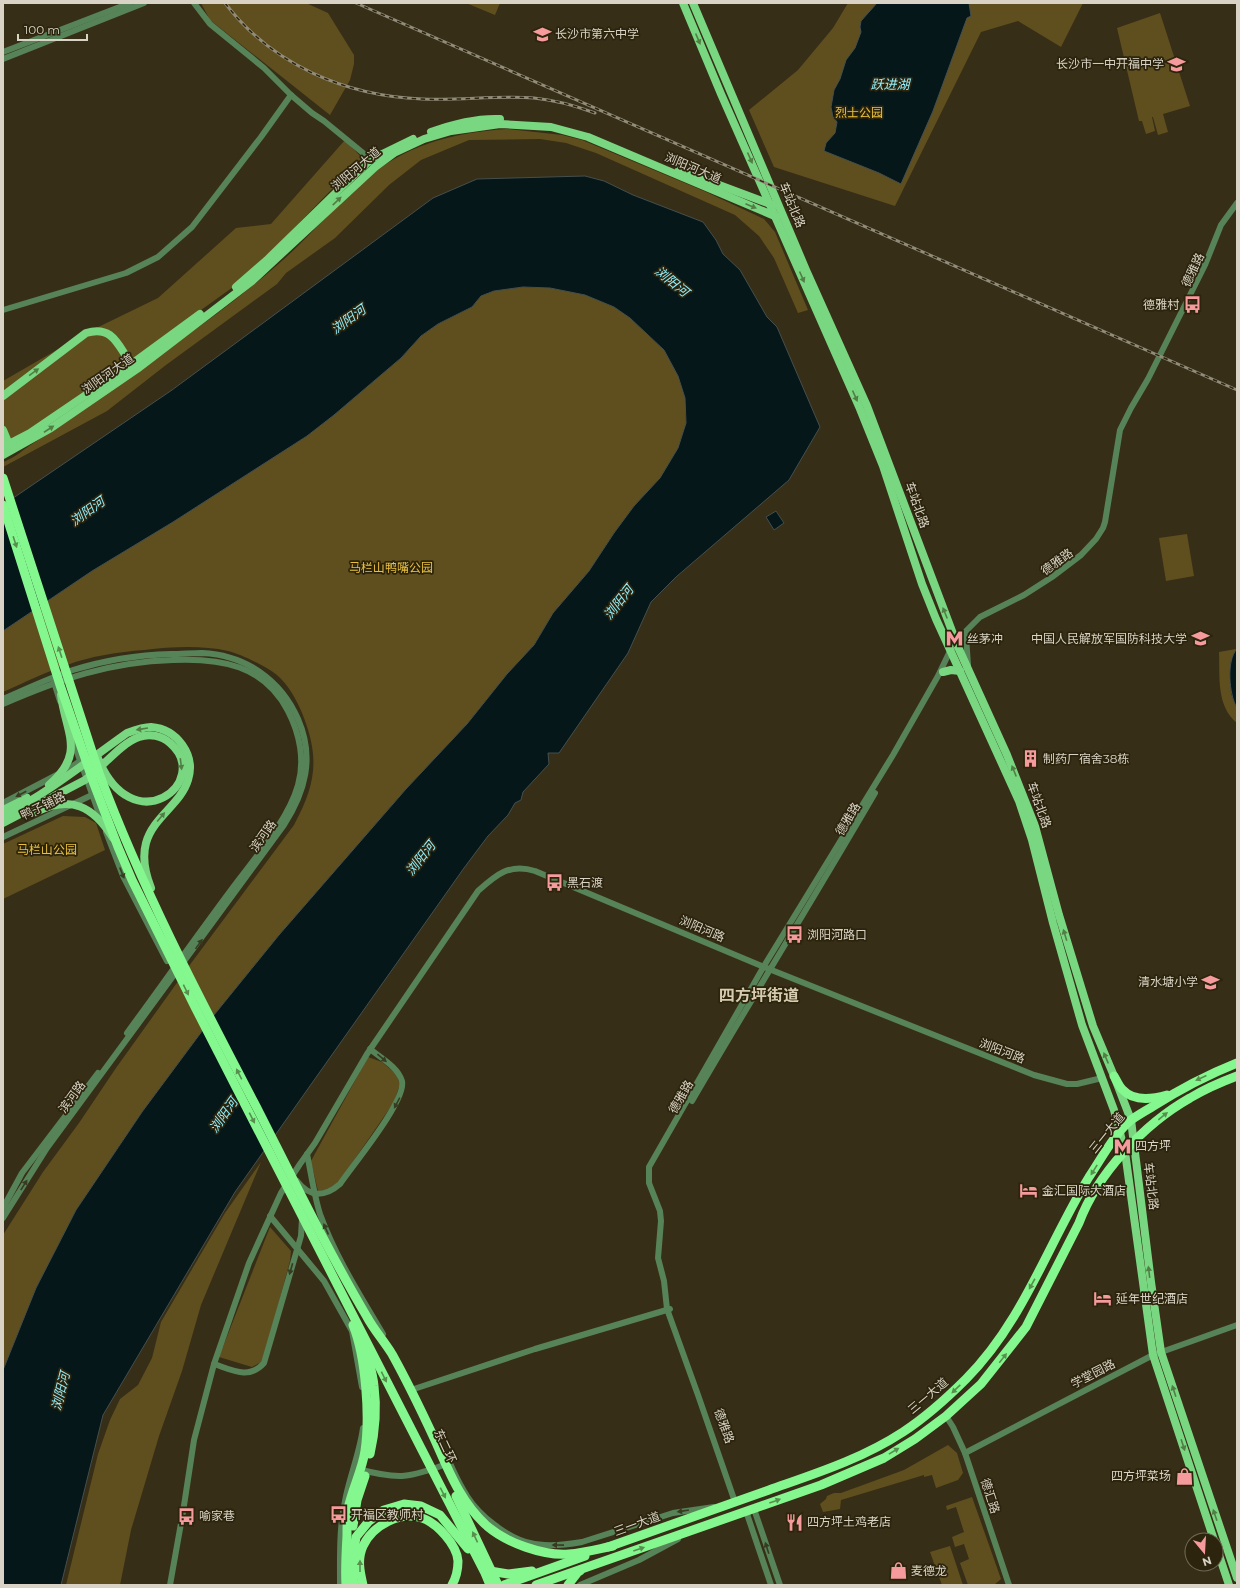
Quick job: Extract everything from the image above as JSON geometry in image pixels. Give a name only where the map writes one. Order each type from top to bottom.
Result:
[{"type":"highway","points":[[3,478],[99,774],[115,817],[165,930],[289,1170],[305,1204],[368,1319],[390,1352],[420,1409],[460,1495],[473,1512],[489,1528],[508,1540],[531,1549],[567,1554],[613,1546]]},
{"type":"highway","points":[[3,505],[58,680],[118,847],[132,880],[188,993],[490,1585]]},
{"type":"highway","name":"三一大道","points":[[504,1585],[810,1476],[872,1450],[903,1432],[939,1405],[968,1377],[989,1353],[1012,1320],[1080,1192],[1101,1158],[1120,1132],[1131,1120],[1172,1094],[1194,1081],[1237,1062]]},
{"type":"highway","points":[[1114,1076],[1123,1090],[1140,1099],[1162,1097],[1172,1094]]},
{"type":"highway","name":"三一大道","points":[[536,1585],[820,1485],[884,1458],[915,1439],[946,1416],[981,1384],[1026,1327],[1079,1223],[1085,1206],[1109,1171],[1125,1152],[1168,1112],[1189,1098],[1237,1076]]},
{"type":"highway","points":[[318,1247],[356,1334],[364,1378],[368,1416],[365,1452],[358,1480],[351,1495],[348,1511],[351,1584]]},
{"type":"highway","name":"东二环","points":[[368,1319],[418,1416],[498,1585]]},
{"type":"highway","points":[[351,1584],[350,1568],[353,1519],[365,1477],[374,1437],[375,1411],[374,1385],[360,1330]]},
{"type":"highway","points":[[860,1455],[866,1466]]},
{"type":"highway","points":[[350,1568],[356,1537],[369,1521],[384,1510],[404,1504],[421,1506],[440,1515],[465,1547],[490,1571],[508,1574],[549,1569]]},
{"type":"highway","points":[[363,1585],[359,1562],[363,1546],[374,1531],[388,1521],[406,1516],[422,1518],[438,1528],[450,1542],[458,1560],[455,1579],[452,1585]]},
{"type":"highway","points":[[568,1585],[578,1572],[625,1554]]},
{"type":"main road","name":"车站北路","points":[[683,3],[721,94],[860,409],[883,466],[922,584],[954,649],[968,669],[1007,755],[1035,826],[1059,915],[1093,1026],[1131,1120],[1151,1282],[1157,1354],[1237,1578]]},
{"type":"main road","name":"车站北路","points":[[693,3],[867,406],[954,649],[960,671],[1019,801],[1032,840],[1052,923],[1082,1025],[1120,1132],[1125,1152],[1157,1354],[1212,1532]]},
{"type":"main road","name":"浏阳河大道","points":[[3,455],[8,447],[134,366],[230,292],[267,260],[352,177],[402,143],[451,126],[473,121],[497,119],[550,122],[588,132],[684,172],[770,203],[781,209]]},
{"type":"main road","name":"浏阳河大道","points":[[372,164],[424,139],[451,131],[500,124],[550,127],[588,137],[775,216],[787,223]]},
{"type":"main road","points":[[3,396],[86,334],[96,330],[109,334],[134,366]]},
{"type":"main road","points":[[3,430],[8,447]]},
{"type":"main road","points":[[943,672],[951,670],[960,671]]},
{"type":"main road","points":[[3,810],[48,786],[56,779],[67,765],[71,746],[58,680]]},
{"type":"main road","points":[[3,823],[85,780],[95,773],[100,768],[105,764],[124,746],[140,736],[157,736],[167,740],[176,749],[181,760],[182,767],[182,776],[177,786],[171,794],[154,801],[136,800],[118,788],[108,777],[105,772],[102,766],[81,708],[72,688]]},
{"type":"main road","points":[[3,816],[47,791],[119,739],[135,730],[152,727],[161,729],[177,738],[188,757],[190,767],[188,779],[181,794],[153,826],[144,851],[146,873],[165,930]]},
{"type":"main road","points":[[3,829],[54,805],[65,803],[75,804],[91,812],[110,834],[118,847]]},
{"type":"main road","points":[[1224,1570],[1229,1585]]},
{"type":"street","points":[[3,52],[130,3]]},
{"type":"street","points":[[3,58],[144,3]]},
{"type":"street","points":[[194,3],[210,24],[264,68],[291,95],[324,121],[372,164]]},
{"type":"street","points":[[3,310],[126,274],[158,257],[192,227],[291,95]]},
{"type":"street","name":"德雅路","points":[[737,1501],[668,1309],[664,1282],[658,1258],[661,1221],[660,1211],[649,1183],[649,1167],[954,649],[980,617],[1020,597],[1052,577],[1085,551],[1101,533],[1105,522],[1120,430],[1148,379],[1206,265],[1221,225],[1237,203]]},
{"type":"street","name":"德雅路","points":[[668,1309],[668,1288],[662,1261],[665,1219],[653,1183],[653,1169],[767,968],[867,808],[943,672],[954,649],[982,619],[1022,599],[1053,579],[1087,553],[1102,537],[1109,521],[1123,432],[1132,411],[1150,382],[1209,264],[1224,226],[1237,207]]},
{"type":"street","points":[[966,636],[968,669]]},
{"type":"street","name":"滨河路","points":[[3,699],[58,680],[107,667],[148,661],[203,659],[224,662],[246,670],[264,681],[284,702],[293,720],[301,750],[301,770],[298,785],[292,801],[273,833],[179,965],[22,1173],[3,1208]]},
{"type":"street","points":[[58,680],[80,761],[123,876],[173,973]]},
{"type":"street","points":[[58,680],[86,747],[123,848],[142,893],[179,965]]},
{"type":"street","name":"滨河路","points":[[3,704],[58,680]]},
{"type":"street","name":"鸭子铺路","points":[[3,803],[70,768],[80,761]]},
{"type":"street","name":"鸭子铺路","points":[[3,837],[92,795]]},
{"type":"street","name":"浏阳河路","points":[[170,1585],[194,1440],[214,1364],[249,1263],[270,1216],[281,1193],[315,1143],[370,1049],[478,892],[500,873],[516,868],[535,871],[767,968],[1034,1075],[1067,1084],[1077,1084],[1102,1078]]},
{"type":"street","name":"滨河路","points":[[3,1218],[47,1148],[173,973]]},
{"type":"street","points":[[289,1170],[302,1188],[316,1194],[330,1191],[340,1184],[390,1114],[399,1098],[403,1083],[400,1074],[370,1049]]},
{"type":"street","points":[[307,1154],[320,1212],[326,1229],[351,1279],[414,1389],[467,1496],[496,1526],[516,1538],[529,1543],[568,1545],[582,1542],[673,1512],[721,1507]]},
{"type":"street","points":[[270,1216],[324,1281],[352,1331],[365,1407],[361,1442],[346,1496],[340,1532],[340,1585]]},
{"type":"street","points":[[214,1364],[241,1373],[259,1369],[264,1364],[301,1236],[302,1217]]},
{"type":"street","points":[[414,1389],[536,1349],[668,1309]]},
{"type":"street","name":"学堂园路","points":[[964,1453],[1157,1354],[1237,1325]]},
{"type":"street","name":"德汇路","points":[[946,1416],[953,1427],[964,1453],[1008,1585]]},
{"type":"street","points":[[354,1468],[379,1475],[402,1477],[423,1473],[450,1463]]},
{"type":"street","points":[[750,1510],[772,1585]]},
{"type":"street","points":[[750,1510],[780,1585]]},
{"type":"street","points":[[580,1585],[639,1560],[691,1531]]},
{"type":"green space","points":[[201,3],[306,3],[328,13],[354,55],[354,64],[350,80],[330,115],[210,20]]},
{"type":"green space","points":[[466,3],[500,3],[495,15]]},
{"type":"green space","name":"烈士公园","points":[[848,3],[1083,3],[1061,47],[1018,21],[981,32],[895,206],[774,167],[749,110],[798,70],[833,28]]},
{"type":"green space","points":[[1160,13],[1190,106],[1163,114],[1168,132],[1158,135],[1153,117],[1155,131],[1146,134],[1142,121],[1139,121],[1117,28]]},
{"type":"green space","points":[[507,129],[562,135],[582,140],[704,191],[764,219],[775,232],[808,310],[798,313],[774,258],[759,236],[735,215],[596,153],[566,143],[540,139],[469,140],[421,160],[389,185],[335,238],[286,273],[277,284],[166,365],[107,411],[3,467],[3,462],[47,435],[239,297],[283,260],[350,193],[377,171],[394,160],[429,143],[466,134]]},
{"type":"green space","points":[[345,140],[362,158],[247,277],[30,433],[3,444],[3,381],[86,333],[158,298],[236,228],[271,224]]},
{"type":"green space","name":"马栏山鸭嘴公园","points":[[523,287],[550,288],[585,295],[614,307],[630,318],[664,350],[678,376],[685,398],[686,423],[678,448],[660,478],[634,506],[589,571],[553,613],[534,645],[507,674],[467,724],[406,789],[279,935],[214,1015],[142,1112],[76,1210],[36,1288],[3,1370],[3,1235],[43,1172],[79,1123],[116,1068],[189,966],[294,825],[307,798],[311,785],[313,760],[309,733],[304,718],[289,689],[273,672],[240,655],[218,649],[197,647],[165,648],[115,653],[76,662],[43,674],[3,692],[3,631],[92,571],[173,522],[307,436],[401,358],[421,336],[438,324],[472,307],[481,296],[494,291]]},
{"type":"green space","points":[[1187,534],[1194,576],[1166,581],[1159,538]]},
{"type":"green space","points":[[1236,649],[1230,664],[1231,694],[1237,708],[1237,723],[1225,708],[1222,699],[1220,690],[1219,652]]},
{"type":"green space","name":"马栏山公园","points":[[63,816],[85,817],[96,823],[105,850],[3,899],[3,844]]},
{"type":"green space","points":[[368,1057],[382,1062],[396,1074],[400,1084],[394,1102],[339,1182],[327,1190],[318,1191],[311,1161]]},
{"type":"green space","points":[[261,1162],[201,1305],[182,1371],[159,1436],[131,1530],[120,1585],[66,1585],[98,1454],[110,1420],[120,1399],[138,1385],[152,1358],[161,1322],[225,1213]]},
{"type":"green space","points":[[270,1227],[291,1251],[290,1261],[263,1361],[252,1367],[219,1357]]},
{"type":"green space","points":[[948,1445],[957,1453],[963,1473],[958,1480],[936,1488],[932,1475],[924,1477],[924,1475],[841,1500],[840,1509],[823,1512],[820,1504],[826,1499],[827,1496],[834,1493],[841,1493],[904,1470]]},
{"type":"green space","points":[[972,1497],[1001,1579],[994,1585],[968,1585],[960,1563],[969,1559],[964,1544],[955,1547],[952,1537],[964,1532],[956,1507],[947,1510],[946,1506]]},
{"type":"green space","points":[[950,1546],[963,1585],[942,1585],[930,1552]]},
{"type":"water","name":"跃进湖","points":[[877,3],[969,3],[971,16],[967,18],[933,111],[901,184],[879,173],[824,151],[826,143],[835,133],[837,122],[833,117],[831,107],[834,90],[840,79],[846,60],[855,48],[861,32],[861,21]]},
{"type":"water","name":"浏阳河","points":[[585,176],[604,181],[633,195],[703,222],[716,240],[723,254],[740,270],[767,317],[777,327],[820,427],[789,480],[676,577],[651,602],[628,653],[559,753],[548,753],[549,764],[523,792],[521,800],[515,803],[508,815],[488,836],[464,868],[235,1192],[103,1415],[61,1585],[3,1585],[3,1370],[36,1288],[76,1210],[142,1112],[214,1015],[279,935],[406,789],[467,724],[507,674],[534,645],[553,613],[589,571],[634,506],[660,478],[678,448],[686,423],[685,398],[678,376],[664,350],[630,318],[614,307],[585,295],[550,288],[523,287],[494,291],[481,296],[472,307],[438,324],[421,336],[401,358],[307,436],[173,522],[92,571],[3,631],[3,505],[172,390],[433,198],[477,179]]},
{"type":"water","points":[[776,511],[784,523],[774,530],[766,517]]},
{"type":"water","points":[[1237,649],[1237,708],[1232,695],[1230,669],[1231,661]]},
{"type":"railway","points":[[225,3],[244,25],[265,44],[288,60],[339,84],[394,97],[422,99],[506,97],[534,98],[550,100],[595,113]]},
{"type":"railway","points":[[356,3],[1237,390]]},
{"type":"place","name":"长沙市第六中学","points":[[542,34]]},
{"type":"place","name":"长沙市一中开福中学","points":[[1177,64]]},
{"type":"place","name":"德雅村","points":[[1192,305]]},
{"type":"place","name":"丝茅冲","points":[[954,639]]},
{"type":"place","name":"中国人民解放军国防科技大学","points":[[1200,639]]},
{"type":"place","name":"制药厂宿舍38栋","points":[[1030,759]]},
{"type":"place","name":"黑石渡","points":[[554,883]]},
{"type":"place","name":"浏阳河路口","points":[[794,935]]},
{"type":"place","name":"清水塘小学","points":[[1211,982]]},
{"type":"place","name":"四方坪","points":[[1122,1146]]},
{"type":"place","name":"金汇国际大酒店","points":[[1029,1191]]},
{"type":"place","name":"延年世纪酒店","points":[[1103,1299]]},
{"type":"place","name":"四方坪菜场","points":[[1184,1476]]},
{"type":"place","name":"开福区教师村","points":[[338,1515]]},
{"type":"place","name":"喻家巷","points":[[186,1516]]},
{"type":"place","name":"四方坪土鸡老店","points":[[794,1522]]},
{"type":"place","name":"麦德龙","points":[[898,1571]]},
{"type":"district","name":"四方坪街道","points":[[759,995]]}]
